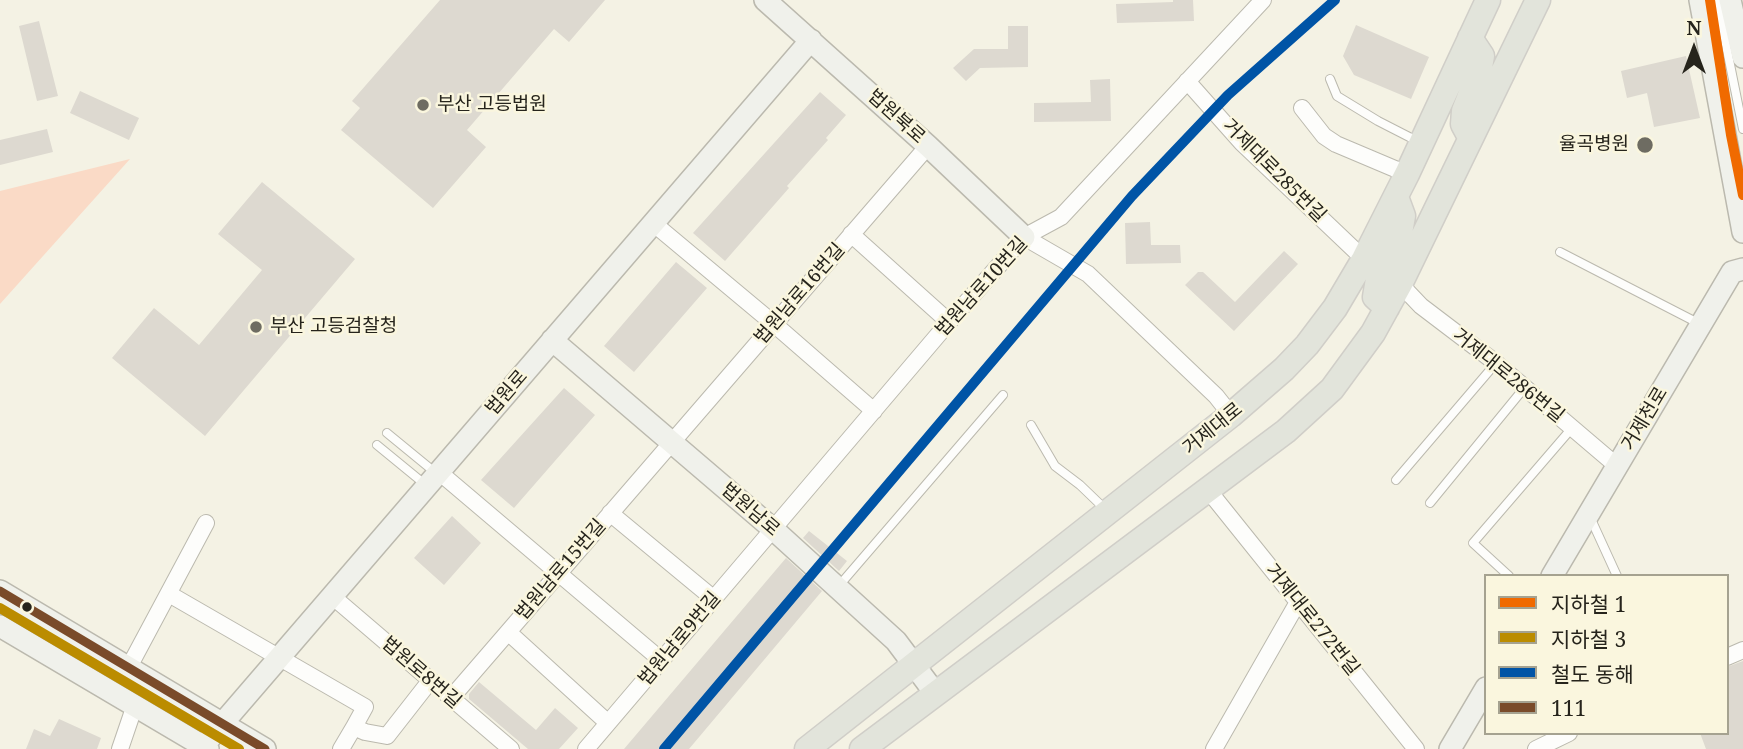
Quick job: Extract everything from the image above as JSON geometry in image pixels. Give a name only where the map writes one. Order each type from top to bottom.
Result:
[{"type":"main road","name":"법원북로","points":[[765,0],[928,146],[1024,237]]},
{"type":"main road","name":"거제대로","points":[[807,749],[1231,415],[1307,345],[1335,308],[1364,258],[1396,197],[1488,0]]},
{"type":"main road","points":[[874,746],[935,693],[1286,431],[1332,389],[1350,368],[1400,284],[1538,0]]},
{"type":"main road","points":[[1730,0],[1743,57]]},
{"type":"main road","points":[[1704,3],[1743,232]]},
{"type":"main road","points":[[1470,38],[1482,56],[1479,73],[1464,111],[1463,124],[1470,137]]},
{"type":"main road","name":"법원로","points":[[205,748],[280,656],[811,40]]},
{"type":"main road","points":[[1387,308],[1375,297],[1378,279],[1400,233],[1402,216],[1396,197]]},
{"type":"main road","name":"거제천로","points":[[1553,574],[1732,272],[1743,270]]},
{"type":"main road","name":"법원남로","points":[[552,340],[773,529],[896,641],[935,693]]},
{"type":"main road","points":[[0,591],[265,749]]},
{"type":"main road","points":[[0,625],[205,748]]},
{"type":"main road","points":[[1450,749],[1484,691]]},
{"type":"street","name":"법원남로10번길","points":[[773,529],[1024,237],[1061,217],[1263,0]]},
{"type":"street","name":"거제대로285번길","points":[[1187,81],[1242,143],[1364,258]]},
{"type":"street","points":[[1302,108],[1324,136],[1336,144],[1407,174]]},
{"type":"street","name":"법원남로16번길","points":[[671,442],[928,146]]},
{"type":"street","points":[[653,223],[874,411]]},
{"type":"street","points":[[851,234],[949,322]]},
{"type":"street","points":[[1024,237],[1088,274],[1216,396],[1231,415]]},
{"type":"street","name":"거제대로286번길","points":[[1400,284],[1421,306],[1496,363],[1617,466]]},
{"type":"street","name":"법원남로15번길","points":[[451,698],[671,442]]},
{"type":"street","points":[[434,477],[558,573],[661,660]]},
{"type":"street","name":"거제대로272번길","points":[[1208,490],[1416,749]]},
{"type":"street","points":[[610,513],[714,598]]},
{"type":"street","points":[[129,667],[206,523]]},
{"type":"street","name":"법원남로9번길","points":[[586,749],[773,529]]},
{"type":"street","points":[[169,594],[365,707],[341,749]]},
{"type":"street","name":"법원로8번길","points":[[332,596],[511,749]]},
{"type":"street","points":[[1214,749],[1298,602]]},
{"type":"street","points":[[508,632],[608,723]]},
{"type":"street","points":[[354,727],[387,736],[430,681]]},
{"type":"street","points":[[120,749],[135,705]]},
{"type":"street","points":[[1536,749],[1565,735]]},
{"type":"lane","points":[[1704,3],[1743,128]]},
{"type":"lane","points":[[1330,79],[1337,96],[1378,121],[1421,142]]},
{"type":"lane","points":[[1560,252],[1701,325]]},
{"type":"lane","points":[[1396,480],[1496,363]]},
{"type":"lane","points":[[1430,503],[1525,387]]},
{"type":"lane","points":[[837,588],[1003,395]]},
{"type":"lane","points":[[1031,425],[1055,466],[1108,512]]},
{"type":"lane","points":[[1507,574],[1473,543],[1572,428]]},
{"type":"lane","points":[[387,433],[434,477]]},
{"type":"lane","points":[[377,445],[434,477]]},
{"type":"lane","points":[[1588,514],[1616,574]]},
{"type":"shaded area","points":[[130,159],[0,304],[0,191]]},
{"type":"building","name":"부산 고등법원","points":[[440,0],[605,0],[569,42],[554,29],[467,130],[486,147],[433,208],[341,130],[360,108],[352,101]]},
{"type":"building","points":[[1193,0],[1194,21],[1117,23],[1116,4]]},
{"type":"building","points":[[39,21],[58,96],[37,101],[19,26]]},
{"type":"building","points":[[1356,25],[1429,57],[1411,99],[1354,75],[1343,56]]},
{"type":"building","points":[[1008,26],[1028,26],[1028,67],[980,68],[966,81],[953,68],[974,49],[1008,49]]},
{"type":"building","points":[[1686,56],[1700,118],[1654,127],[1647,93],[1627,98],[1621,71]]},
{"type":"building","points":[[1110,79],[1111,121],[1034,122],[1034,103],[1091,102],[1090,80]]},
{"type":"building","points":[[80,91],[139,118],[129,140],[70,113]]},
{"type":"building","points":[[820,92],[846,115],[826,138],[828,140],[787,186],[789,188],[725,261],[693,233]]},
{"type":"building","points":[[47,129],[53,152],[0,165],[0,140]]},
{"type":"building","name":"부산 고등검찰청","points":[[262,182],[355,259],[205,436],[112,358],[154,308],[199,345],[262,270],[218,234]]},
{"type":"building","points":[[1150,222],[1151,245],[1180,245],[1181,263],[1126,264],[1125,223]]},
{"type":"building","points":[[1284,251],[1298,264],[1234,331],[1185,285],[1198,272],[1203,272],[1235,302]]},
{"type":"building","points":[[676,262],[707,288],[634,372],[604,346]]},
{"type":"building","points":[[564,388],[595,415],[514,508],[481,480]]},
{"type":"building","points":[[452,516],[481,543],[444,585],[414,558]]},
{"type":"building","points":[[809,531],[847,561],[839,571],[803,538]]},
{"type":"building","points":[[786,558],[822,591],[689,749],[624,749]]},
{"type":"building","points":[[1743,661],[1743,749],[1706,749],[1701,735],[1729,735],[1729,666]]},
{"type":"building","points":[[479,682],[536,730],[555,708],[578,728],[559,749],[528,749],[469,699],[469,694]]},
{"type":"building","points":[[59,719],[101,738],[97,749],[26,749],[34,729],[50,736]]},
{"type":"metro line","name":"1","points":[[1710,0],[1743,195]]},
{"type":"metro line","name":"3","points":[[0,608],[239,749]]},
{"type":"rail line","name":"동해","points":[[664,749],[1132,196],[1228,95],[1335,0]]},
{"type":"transit line","name":"111","points":[[0,591],[265,749]]},
{"type":"place","name":"부산 고등법원","points":[[423,105]]},
{"type":"place","name":"율곡병원","points":[[1645,145]]},
{"type":"place","name":"부산 고등검찰청","points":[[256,327]]}]
